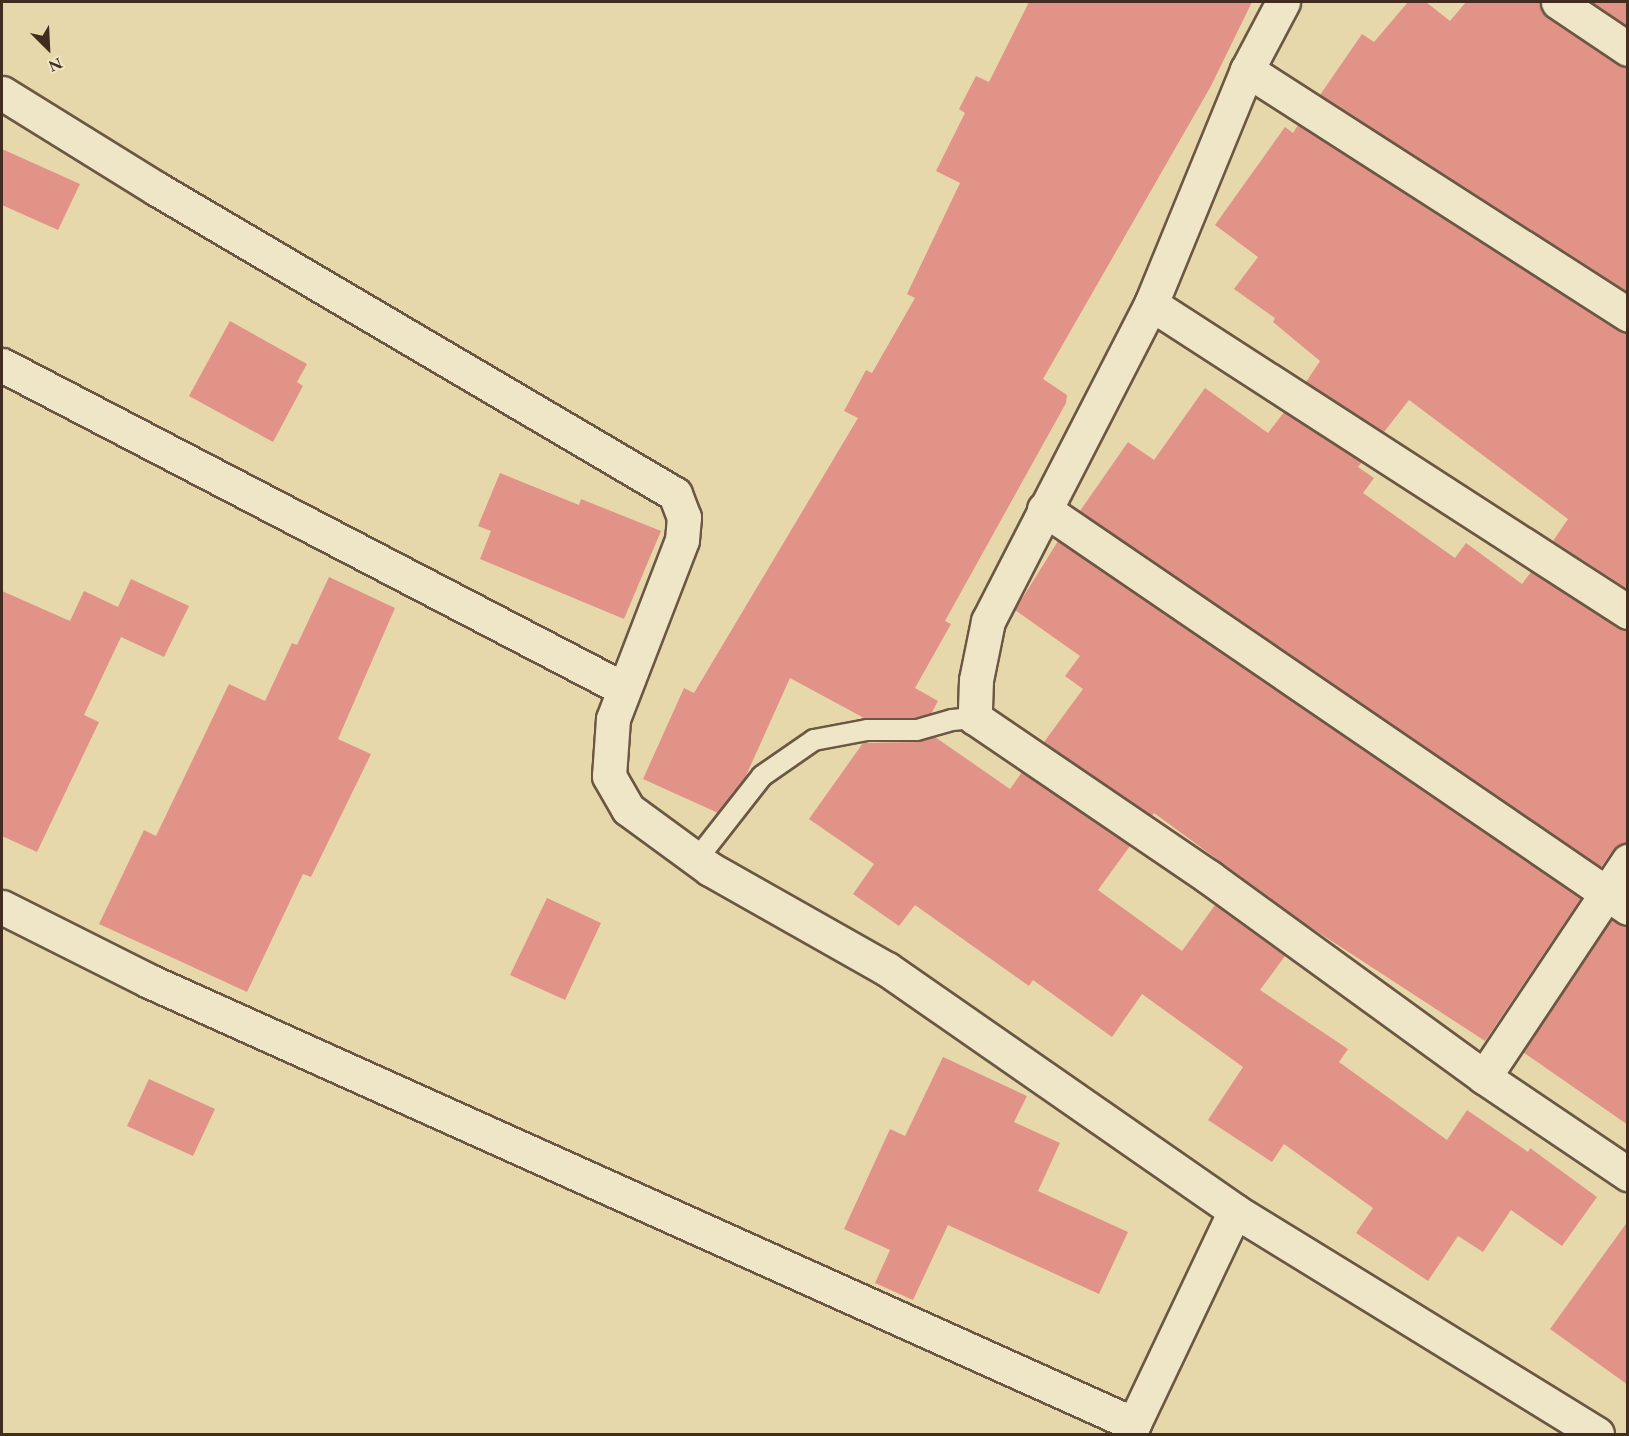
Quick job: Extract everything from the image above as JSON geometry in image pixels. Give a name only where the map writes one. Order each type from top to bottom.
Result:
[{"type":"street","points":[[1283,2],[1247,70],[1151,304],[1044,508],[988,621],[976,680],[975,718],[1200,870],[1484,1077],[1628,1174]]},
{"type":"street","points":[[1558,2],[1628,49]]},
{"type":"street","points":[[1247,70],[1628,315]]},
{"type":"street","points":[[2,93],[157,189],[675,494],[684,517],[682,540],[675,568],[613,718],[609,776],[628,809],[697,859],[887,969],[1235,1211],[1597,1434]]},
{"type":"street","points":[[1151,304],[1628,612]]},
{"type":"street","points":[[2,365],[624,689]]},
{"type":"street","points":[[1044,508],[1616,901]]},
{"type":"street","points":[[1484,1077],[1616,901],[1628,861]]},
{"type":"street","points":[[2,907],[148,981],[1131,1429],[1235,1211]]},
{"type":"lane","points":[[697,859],[762,776],[814,740],[867,730],[917,730],[952,720],[975,718]]},
{"type":"building","points":[[1029,2],[1252,2],[1211,86],[1043,379],[1067,395],[1066,403],[945,621],[951,624],[915,688],[938,701],[931,714],[915,718],[864,718],[790,678],[745,778],[718,813],[643,779],[684,688],[694,693],[858,418],[844,411],[866,370],[872,373],[915,298],[907,294],[960,183],[936,171],[965,113],[959,109],[976,76],[989,82]]},
{"type":"building","points":[[1408,2],[1426,2],[1450,21],[1466,2],[1539,2],[1548,18],[1628,68],[1628,292],[1320,95],[1362,34],[1374,42]]},
{"type":"building","points":[[1591,2],[1628,2],[1628,26]]},
{"type":"building","points":[[1298,125],[1628,334],[1628,589],[1553,541],[1568,519],[1409,400],[1384,432],[1306,382],[1320,361],[1273,322],[1275,318],[1234,289],[1258,257],[1215,225],[1285,127],[1293,133]]},
{"type":"building","points":[[2,149],[80,184],[58,230],[2,205]]},
{"type":"building","points":[[230,321],[307,364],[297,382],[303,386],[273,442],[189,396]]},
{"type":"building","points":[[1205,388],[1268,433],[1284,412],[1362,462],[1358,467],[1374,478],[1363,493],[1455,558],[1466,543],[1522,584],[1531,572],[1628,631],[1628,843],[1613,850],[1601,867],[1080,511],[1128,442],[1154,460]]},
{"type":"building","points":[[500,473],[579,505],[581,499],[661,531],[624,619],[480,559],[491,531],[478,526]]},
{"type":"building","points":[[1058,541],[1581,898],[1485,1041],[1307,925],[1154,813],[1152,816],[1044,742],[1083,689],[1065,676],[1080,656],[1015,610]]},
{"type":"building","points":[[329,577],[395,608],[338,739],[371,754],[311,877],[303,874],[247,992],[99,924],[144,830],[156,836],[229,684],[265,701],[292,643],[297,645]]},
{"type":"building","points":[[131,579],[189,606],[164,657],[121,637],[84,715],[99,722],[37,852],[2,836],[2,591],[70,621],[84,591],[118,607]]},
{"type":"building","points":[[935,737],[1010,789],[1022,772],[1130,846],[1098,890],[1182,951],[1215,905],[1285,956],[1260,990],[1348,1049],[1339,1062],[1447,1140],[1467,1110],[1528,1152],[1530,1148],[1597,1197],[1562,1246],[1511,1210],[1483,1252],[1458,1236],[1428,1281],[1356,1233],[1373,1208],[1284,1144],[1272,1162],[1208,1120],[1243,1067],[1142,994],[1112,1037],[1033,980],[1029,986],[915,905],[899,926],[853,894],[874,864],[809,819],[863,743],[917,742]]},
{"type":"building","points":[[547,898],[601,923],[565,1000],[510,975]]},
{"type":"building","points":[[1612,919],[1628,927],[1628,1125],[1523,1052]]},
{"type":"building","points":[[943,1057],[1027,1096],[1014,1122],[1060,1143],[1038,1191],[1128,1232],[1099,1294],[948,1225],[913,1300],[875,1283],[890,1250],[844,1229],[890,1129],[905,1136]]},
{"type":"building","points":[[149,1079],[215,1109],[193,1156],[127,1126]]},
{"type":"building","points":[[1628,1221],[1628,1385],[1550,1329]]}]
